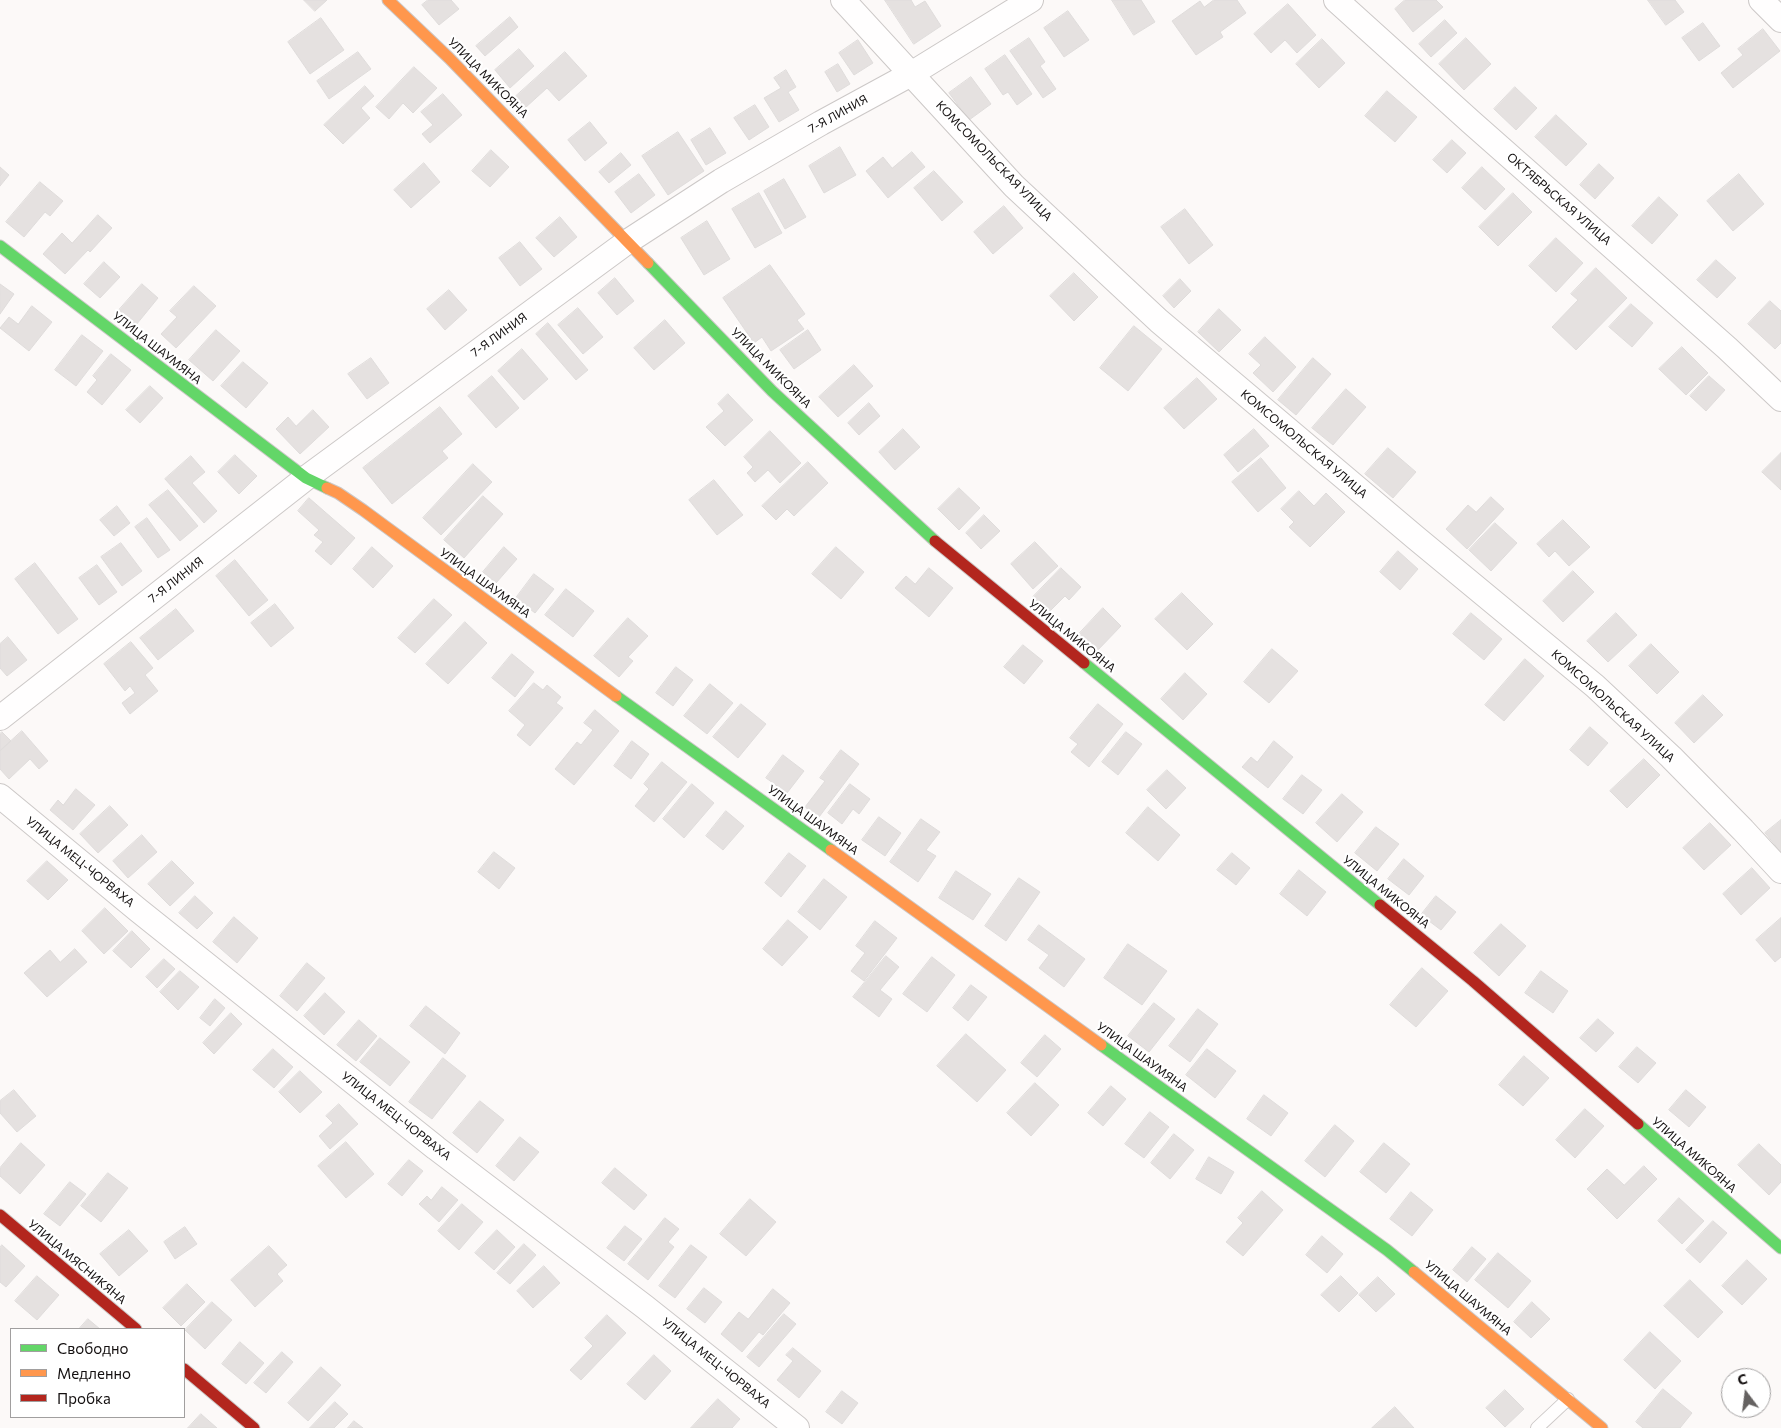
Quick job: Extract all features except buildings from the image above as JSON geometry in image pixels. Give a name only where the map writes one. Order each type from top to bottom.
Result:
[{"type":"street","name":"УЛИЦА МИКОЯНА","points":[[388,0],[449,58],[772,391],[919,528],[1465,975],[1781,1248]]},
{"type":"street","name":"КОМСОМОЛЬСКАЯ УЛИЦА","points":[[843,0],[1014,186],[1159,321],[1595,686],[1671,757],[1743,830],[1781,872]]},
{"type":"street","name":"7-Я ЛИНИЯ","points":[[0,718],[306,478],[627,242],[729,176],[911,74],[1031,0]]},
{"type":"street","name":"ОКТЯБРЬСКАЯ УЛИЦА","points":[[1336,0],[1781,398]]},
{"type":"street","points":[[1761,0],[1781,20]]},
{"type":"street","name":"УЛИЦА ШАУМЯНА","points":[[0,246],[306,478],[338,493],[363,510],[570,663],[1387,1250],[1602,1428]]},
{"type":"street","name":"УЛИЦА МЕЦ-ЧОРВАХА","points":[[0,796],[138,910],[436,1148],[645,1307],[797,1428]]},
{"type":"street","name":"УЛИЦА МЯСНИКЯНА","points":[[0,1215],[135,1328]]},
{"type":"street","points":[[185,1370],[254,1428]]},
{"type":"lane","points":[[1537,1428],[1568,1399]]},
{"type":"traffic: fast","points":[[0,246],[306,478],[327,488]]},
{"type":"traffic: fast","points":[[648,263],[772,391],[935,541]]},
{"type":"traffic: fast","points":[[1084,663],[1380,905]]},
{"type":"traffic: fast","points":[[616,696],[831,850]]},
{"type":"traffic: fast","points":[[1101,1045],[1387,1250],[1414,1272]]},
{"type":"traffic: fast","points":[[1638,1124],[1781,1248]]},
{"type":"traffic: slow","points":[[388,0],[449,58],[648,263]]},
{"type":"traffic: slow","points":[[327,488],[363,510],[616,696]]},
{"type":"traffic: slow","points":[[831,850],[1101,1045]]},
{"type":"traffic: slow","points":[[1414,1272],[1602,1428]]},
{"type":"traffic: jam","points":[[935,541],[1084,663]]},
{"type":"traffic: jam","points":[[1380,905],[1473,981],[1638,1124]]},
{"type":"traffic: jam","points":[[0,1215],[135,1328]]},
{"type":"traffic: jam","points":[[185,1370],[254,1428]]}]
